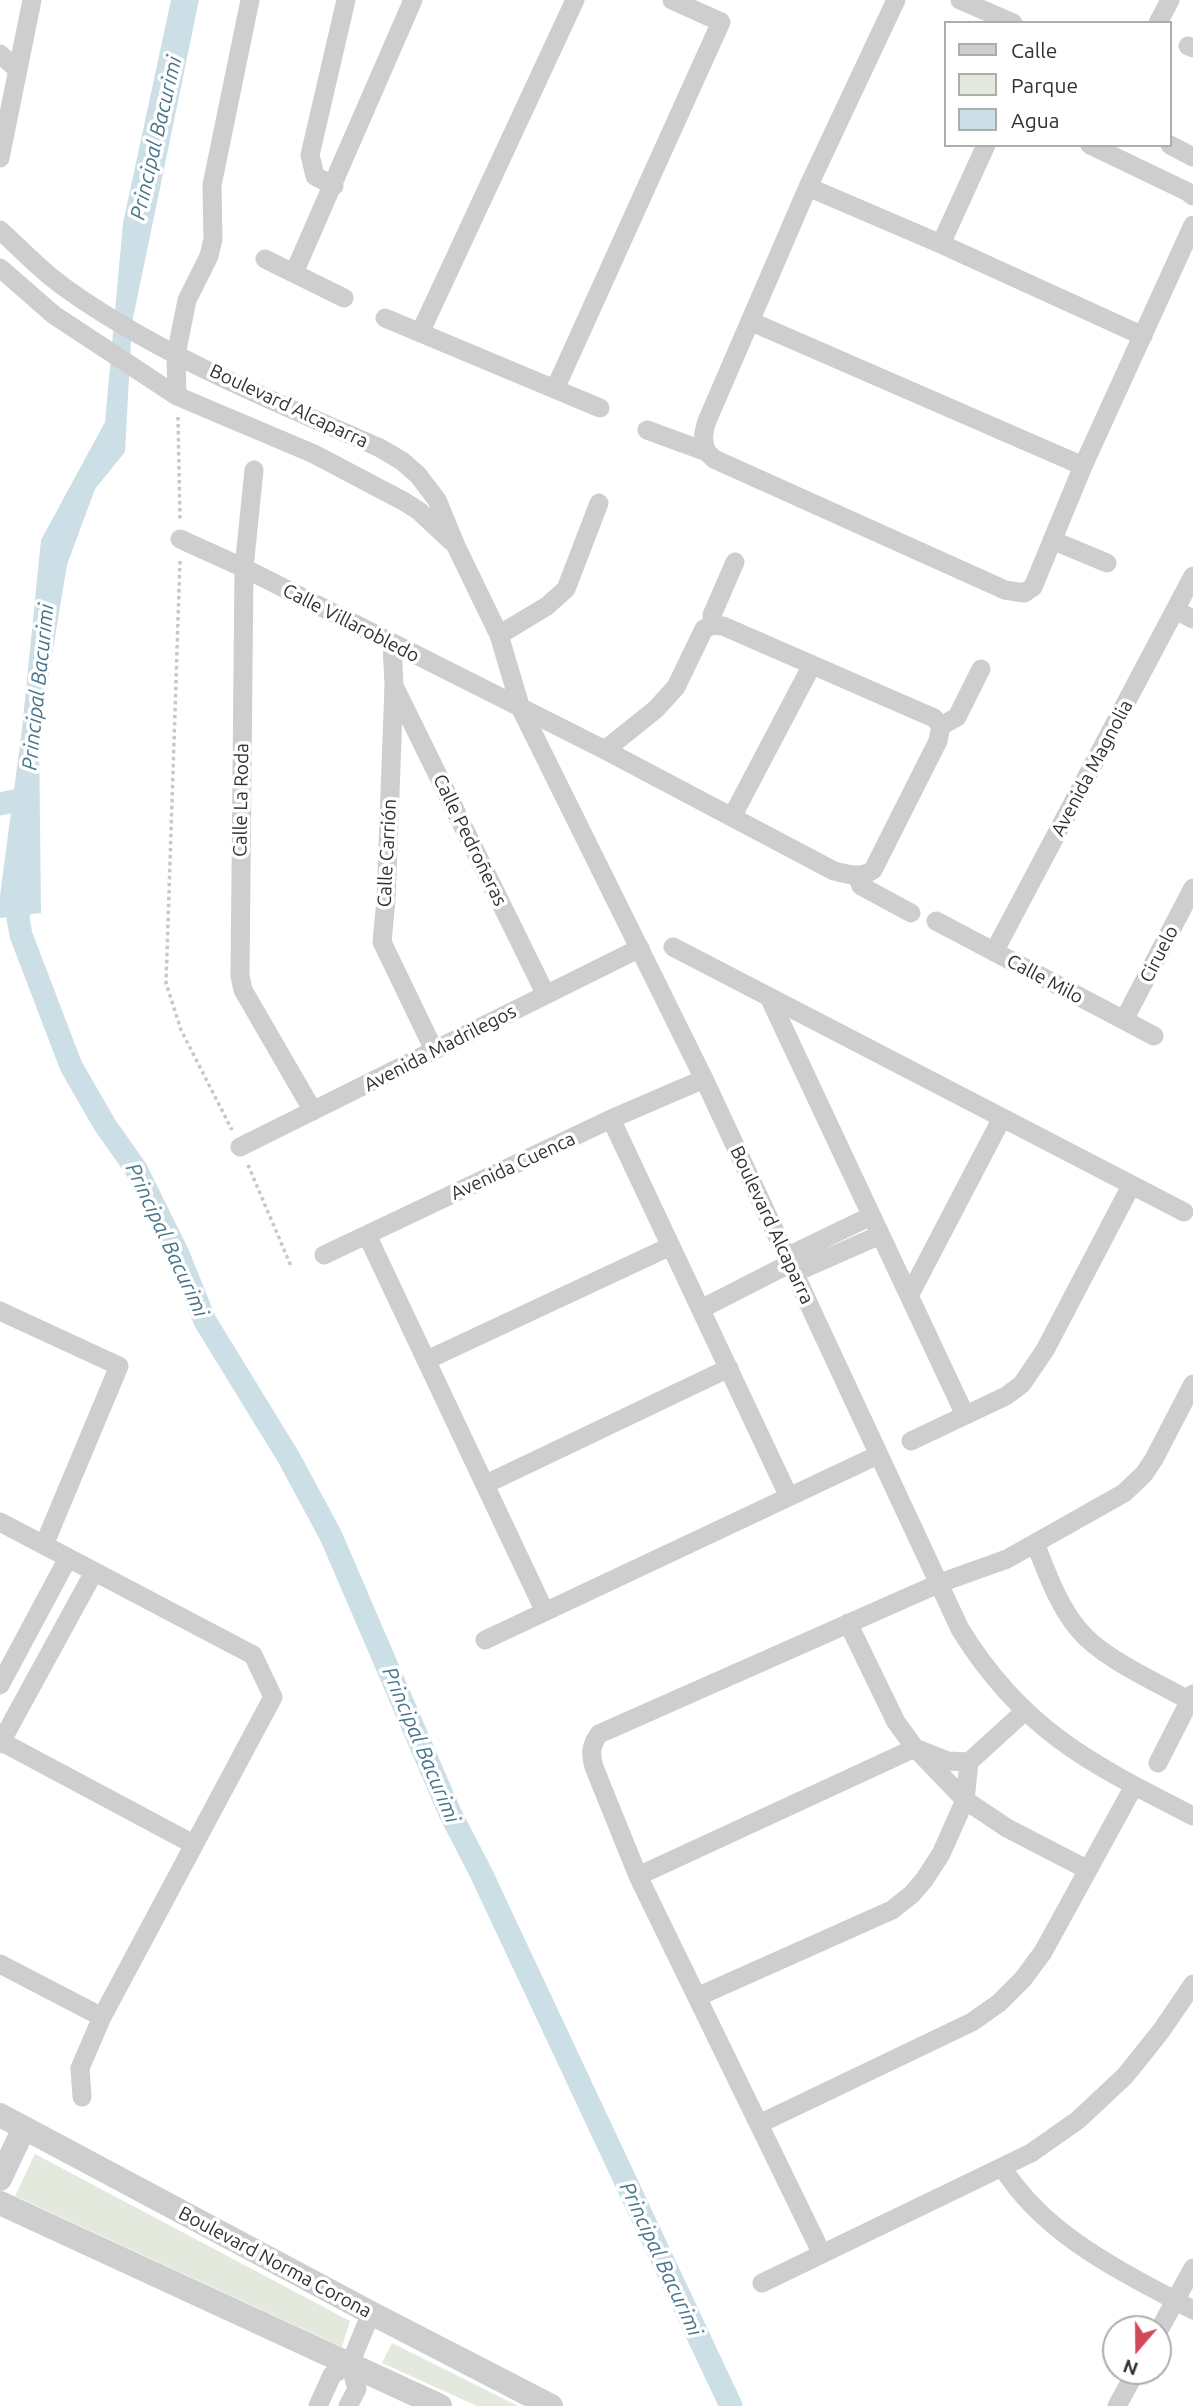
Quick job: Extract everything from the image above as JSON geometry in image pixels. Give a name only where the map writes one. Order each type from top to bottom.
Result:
[{"type":"street","points":[[0,158],[32,0]]},
{"type":"street","points":[[177,396],[169,351],[187,300],[209,256],[213,239],[212,185],[250,0]]},
{"type":"street","points":[[334,187],[315,176],[310,155],[346,0]]},
{"type":"street","points":[[294,273],[414,0]]},
{"type":"street","points":[[420,333],[575,0]]},
{"type":"street","points":[[555,389],[721,22],[671,0]]},
{"type":"street","points":[[707,452],[703,443],[703,432],[808,187],[896,0]]},
{"type":"street","points":[[960,0],[1008,21]]},
{"type":"street","points":[[1159,21],[1170,0]]},
{"type":"street","points":[[0,54],[17,69]]},
{"type":"street","points":[[1172,146],[1193,157]]},
{"type":"street","points":[[941,244],[985,147]]},
{"type":"street","points":[[1094,147],[1188,191],[1193,196]]},
{"type":"street","points":[[808,187],[1143,336]]},
{"type":"street","points":[[647,430],[707,452],[722,462],[1016,593],[1024,593],[1034,587],[1083,466],[1193,225]]},
{"type":"street","name":"Boulevard Alcaparra","points":[[0,230],[62,286],[87,303],[169,351],[380,448],[402,461],[428,486],[437,500],[499,635],[521,709],[704,1079],[960,1629],[980,1661],[1025,1711],[1051,1735],[1077,1754],[1193,1816]]},
{"type":"street","points":[[265,259],[344,298]]},
{"type":"street","name":"Boulevard Alcaparra","points":[[0,268],[54,315],[177,396],[314,454],[405,502],[419,511],[456,546]]},
{"type":"street","points":[[385,318],[600,408]]},
{"type":"street","points":[[752,322],[1083,466]]},
{"type":"street","name":"Calle La Roda","points":[[254,470],[244,568],[240,976],[243,990],[313,1111]]},
{"type":"street","points":[[499,635],[547,606],[566,589],[599,503]]},
{"type":"street","name":"Calle Villarobledo","points":[[180,539],[244,568],[605,750],[834,870],[857,876]]},
{"type":"street","points":[[1052,540],[1107,563]]},
{"type":"street","points":[[713,625],[712,615],[735,562]]},
{"type":"street","name":"Avenida Magnolia","points":[[994,952],[1192,582]]},
{"type":"street","points":[[1175,610],[1193,620]]},
{"type":"street","points":[[605,750],[656,709],[676,687],[705,629],[713,625],[723,626],[934,718],[941,726]]},
{"type":"street","name":"Calle Carrión","points":[[392,644],[394,685],[382,942],[434,1051]]},
{"type":"street","points":[[732,817],[812,665]]},
{"type":"street","points":[[911,914],[861,886],[857,876],[866,875],[873,870],[938,741],[941,726],[957,717],[981,669]]},
{"type":"street","name":"Calle Pedroñeras","points":[[394,685],[547,995]]},
{"type":"street","name":"Ciruelo","points":[[1124,1020],[1193,888]]},
{"type":"street","name":"Calle Milo","points":[[936,921],[1154,1036]]},
{"type":"street","points":[[673,947],[1184,1212]]},
{"type":"street","name":"Avenida Madrilegos","points":[[240,1147],[640,948]]},
{"type":"street","points":[[769,997],[965,1415]]},
{"type":"street","name":"Avenida Cuenca","points":[[324,1255],[611,1119],[704,1079]]},
{"type":"street","points":[[909,1296],[1002,1118]]},
{"type":"street","points":[[611,1119],[789,1497]]},
{"type":"street","points":[[911,1441],[1006,1396],[1022,1384],[1045,1350],[1130,1186]]},
{"type":"street","points":[[701,1309],[790,1265],[872,1216]]},
{"type":"street","points":[[367,1235],[545,1612]]},
{"type":"street","points":[[790,1265],[880,1235]]},
{"type":"street","points":[[427,1360],[671,1246]]},
{"type":"street","points":[[0,1311],[119,1366],[44,1545]]},
{"type":"street","points":[[486,1484],[729,1368]]},
{"type":"street","points":[[822,2254],[638,1876],[593,1767],[593,1743],[599,1734],[848,1623],[940,1583],[1007,1559],[1124,1493],[1154,1459],[1193,1384]]},
{"type":"street","points":[[485,1640],[878,1455]]},
{"type":"street","points":[[0,1522],[253,1655],[273,1697],[102,2017],[80,2068],[82,2096]]},
{"type":"street","points":[[1035,1543],[1056,1595],[1080,1631],[1113,1658],[1191,1697],[1158,1763]]},
{"type":"street","points":[[0,1685],[68,1558]]},
{"type":"street","points":[[94,1572],[0,1742],[193,1844]]},
{"type":"street","points":[[848,1623],[896,1723],[915,1748],[965,1800],[1007,1828],[1088,1870]]},
{"type":"street","points":[[697,1997],[892,1910],[912,1894],[925,1880],[941,1854],[965,1800],[969,1762],[1025,1711]]},
{"type":"street","points":[[638,1876],[915,1748],[948,1761],[969,1762]]},
{"type":"street","points":[[759,2124],[972,2022],[999,2003],[1023,1979],[1043,1952],[1134,1786]]},
{"type":"street","points":[[0,1964],[102,2017]]},
{"type":"street","points":[[762,2283],[1031,2153],[1078,2120],[1125,2076],[1161,2031],[1193,1984]]},
{"type":"street","name":"Boulevard Norma Corona","points":[[0,2115],[371,2314],[551,2406]]},
{"type":"street","points":[[0,2179],[24,2128]]},
{"type":"street","points":[[1002,2167],[1015,2188],[1060,2231],[1100,2259],[1193,2310]]},
{"type":"street","points":[[0,2203],[440,2406]]},
{"type":"street","points":[[1167,2315],[1193,2268]]},
{"type":"street","points":[[318,2406],[332,2375],[350,2364],[371,2314]]},
{"type":"street","points":[[348,2406],[356,2389],[350,2364]]},
{"type":"street","points":[[1117,2406],[1128,2385]]},
{"type":"path","points":[[177,396],[180,539],[166,983],[181,1030],[240,1147],[292,1266]]},
{"type":"green space","points":[[35,2154],[350,2321],[342,2347],[15,2196]]},
{"type":"green space","points":[[392,2343],[518,2406],[477,2406],[382,2363]]},
{"type":"water","points":[[171,0],[199,0],[132,323],[125,452],[95,489],[67,565],[39,733],[41,913],[0,918],[0,896],[22,729],[41,540],[105,422],[123,223]]},
{"type":"waterway","points":[[0,804],[28,798]]},
{"type":"waterway","name":"Principal Bacurimi","points":[[24,885],[18,918],[21,935],[71,1066],[105,1125],[136,1169],[178,1254],[205,1321],[289,1458],[331,1536],[450,1813],[481,1873],[731,2406]]}]
